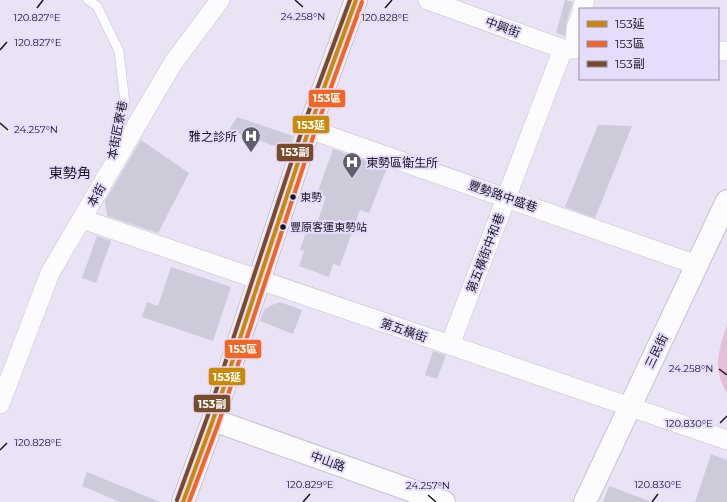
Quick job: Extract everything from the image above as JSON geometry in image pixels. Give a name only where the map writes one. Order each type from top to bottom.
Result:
[{"type":"street","name":"本街","points":[[0,404],[6,373],[50,273],[173,63],[220,0]]},
{"type":"street","points":[[183,502],[212,420],[309,129],[356,0]]},
{"type":"street","name":"中興街","points":[[428,0],[573,49]]},
{"type":"street","name":"第五橫街中和巷","points":[[450,345],[506,197],[573,49],[579,19]]},
{"type":"street","name":"豐勢路中盛巷","points":[[309,129],[697,265]]},
{"type":"street","name":"三民街","points":[[585,502],[727,201]]},
{"type":"street","name":"第五橫街","points":[[82,220],[727,440]]},
{"type":"street","name":"中山路","points":[[212,420],[444,502]]},
{"type":"lane","name":"本街匠寮巷","points":[[88,0],[98,6],[119,51],[121,66],[125,103],[108,174]]},
{"type":"shaded area","points":[[727,325],[727,393],[722,384],[718,367],[718,359]]},
{"type":"building","points":[[565,0],[573,2],[566,24],[565,36],[556,33]]},
{"type":"building","points":[[237,117],[293,136],[289,151],[229,130]]},
{"type":"building","points":[[598,125],[632,126],[595,218],[565,207]]},
{"type":"building","points":[[141,140],[189,173],[158,233],[107,216],[105,201]]},
{"type":"building","points":[[333,149],[387,168],[369,213],[360,210],[340,266],[333,264],[329,277],[299,266],[304,251],[300,250],[310,220],[317,223],[326,197],[317,194]]},
{"type":"building","points":[[97,236],[111,241],[96,283],[82,278]]},
{"type":"building","points":[[171,267],[231,287],[213,341],[142,317],[147,302],[158,306]]},
{"type":"building","points":[[280,302],[302,310],[293,334],[260,321],[264,310]]},
{"type":"building","points":[[433,351],[446,355],[437,379],[425,375]]},
{"type":"building","points":[[711,454],[727,460],[727,502],[695,502]]},
{"type":"building","points":[[87,472],[160,502],[120,502],[82,486]]},
{"type":"building","points":[[609,486],[649,501],[649,502],[603,502]]},
{"type":"transit line","name":"153副","points":[[177,500],[207,418],[303,127],[350,0]]},
{"type":"transit line","name":"153延","points":[[183,502],[213,420],[309,129],[356,0]]},
{"type":"transit line","name":"153區","points":[[189,502],[219,422],[315,131],[362,2]]},
{"type":"place","name":"雅之診所","points":[[251,153]]},
{"type":"place","name":"東勢區衛生所","points":[[352,179]]},
{"type":"place","name":"東勢","points":[[293,197]]},
{"type":"place","name":"豐原客運東勢站","points":[[283,227]]},
{"type":"district","name":"東勢角","points":[[70,173]]}]
